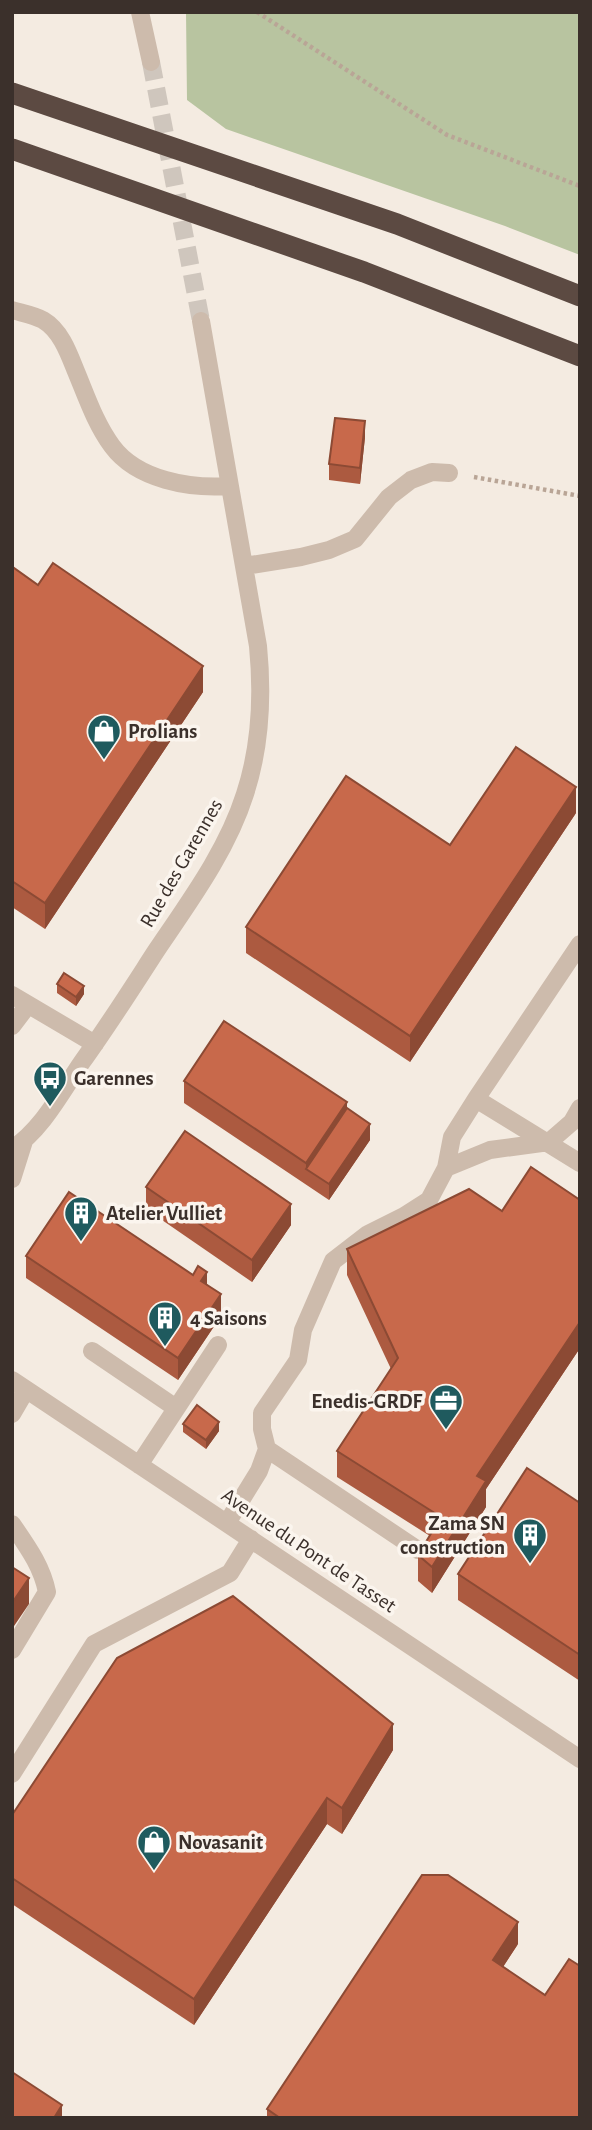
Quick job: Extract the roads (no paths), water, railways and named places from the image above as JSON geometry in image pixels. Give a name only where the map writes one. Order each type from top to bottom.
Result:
[{"type":"highway","points":[[12,93],[397,224],[580,296]]},
{"type":"highway","points":[[12,149],[365,272],[580,356]]},
{"type":"street","points":[[140,12],[151,62]]},
{"type":"street","points":[[12,310],[44,321],[65,344],[99,427],[123,458],[145,471],[184,485],[203,488],[229,486]]},
{"type":"street","name":"Rue des Garennes","points":[[12,1180],[18,1145],[95,1044],[174,927],[208,871],[231,828],[245,794],[261,722],[261,683],[245,566],[201,321]]},
{"type":"street","points":[[245,566],[329,550],[355,539],[389,497],[411,480],[432,472],[449,473]]},
{"type":"street","points":[[227,1523],[259,1471],[267,1449],[262,1429],[262,1413],[298,1360],[303,1330],[333,1261],[368,1234],[429,1200],[446,1168],[452,1138],[580,944]]},
{"type":"street","points":[[12,995],[95,1044]]},
{"type":"street","points":[[12,1026],[28,1005]]},
{"type":"street","points":[[476,1098],[580,1163]]},
{"type":"street","points":[[446,1168],[490,1150],[549,1143],[572,1122],[580,1108]]},
{"type":"street","points":[[139,1465],[218,1345]]},
{"type":"street","points":[[92,1351],[176,1408]]},
{"type":"street","points":[[12,1414],[19,1385]]},
{"type":"street","name":"Avenue du Pont de Tasset","points":[[19,1385],[580,1759]]},
{"type":"street","points":[[267,1449],[418,1550]]},
{"type":"street","points":[[12,1524],[37,1563],[47,1592],[12,1650]]},
{"type":"street","points":[[12,1774],[94,1644],[230,1573],[251,1539]]},
{"type":"tunnel","points":[[151,62],[201,321]]},
{"type":"place","name":"Prolians","points":[[104,761]]},
{"type":"place","name":"Garennes","points":[[50,1108]]},
{"type":"place","name":"Atelier Vulliet","points":[[81,1243]]},
{"type":"place","name":"4 Saisons","points":[[165,1348]]},
{"type":"place","name":"Enedis-GRDF","points":[[446,1431]]},
{"type":"place","name":"Zama SN construction","points":[[530,1565]]},
{"type":"place","name":"Novasanit","points":[[154,1872]]}]
